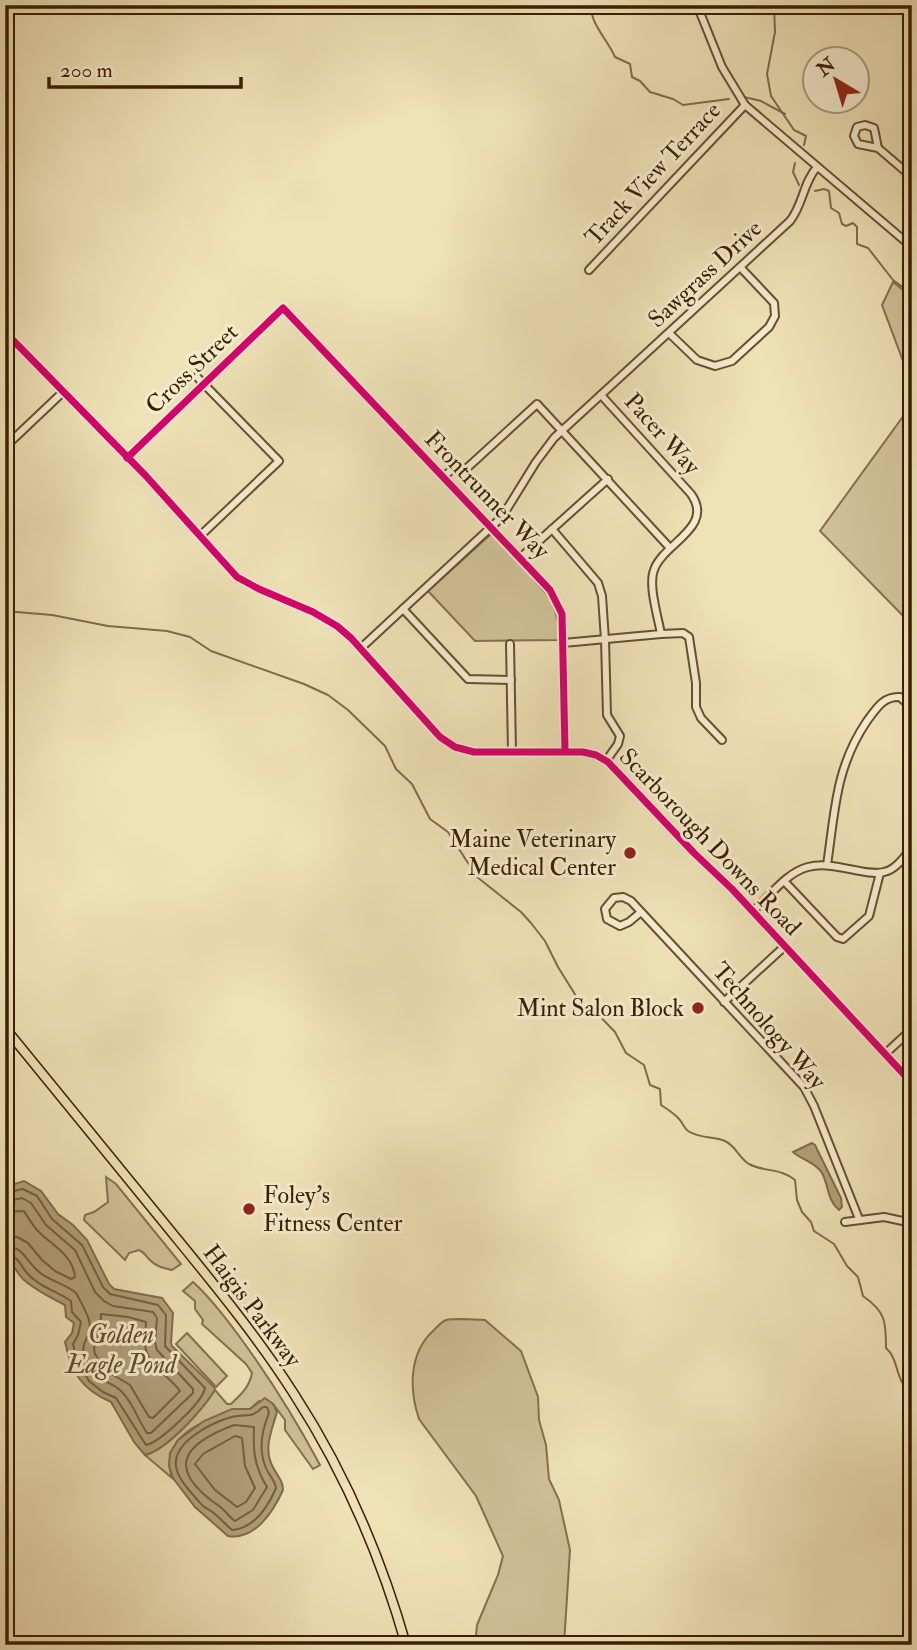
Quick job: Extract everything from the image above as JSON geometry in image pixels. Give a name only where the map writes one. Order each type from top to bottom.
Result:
[{"type":"main road","name":"Haigis Parkway","points":[[5,1028],[235,1310],[294,1394],[335,1467],[368,1537],[392,1599],[405,1645]]},
{"type":"street","points":[[697,5],[722,66],[745,105],[912,247]]},
{"type":"street","name":"Track View Terrace","points":[[589,270],[745,105]]},
{"type":"street","points":[[878,148],[876,133],[872,127],[857,127],[854,134],[858,144],[878,148],[912,177]]},
{"type":"street","name":"Sawgrass Drive","points":[[360,648],[492,527],[511,504],[541,454],[563,430],[670,334],[794,216],[817,167]]},
{"type":"street","points":[[670,334],[697,360],[715,366],[732,361],[769,327],[775,316],[774,303],[741,268]]},
{"type":"street","name":"Cross Street","points":[[127,458],[283,308]]},
{"type":"street","name":"Frontrunner Way","points":[[283,308],[550,590],[562,614],[565,751]]},
{"type":"street","name":"Scarborough Downs Road","points":[[5,332],[237,577],[326,620],[344,632],[449,743],[470,752],[565,751],[592,753],[606,761],[753,911],[912,1083]]},
{"type":"street","points":[[197,377],[279,461],[200,536]]},
{"type":"street","points":[[5,447],[63,391]]},
{"type":"street","name":"Pacer Way","points":[[601,395],[694,499],[698,514],[695,523],[656,565],[652,578],[661,635]]},
{"type":"street","points":[[443,477],[454,468],[467,468],[537,404],[670,548]]},
{"type":"street","points":[[520,558],[608,479]]},
{"type":"street","points":[[552,529],[598,583],[602,596],[607,715],[620,736],[606,761]]},
{"type":"street","points":[[403,609],[468,679],[511,680]]},
{"type":"street","points":[[564,643],[680,632],[689,637],[696,683],[696,707],[701,718],[722,740]]},
{"type":"street","points":[[510,643],[512,752]]},
{"type":"street","points":[[827,865],[839,781],[850,748],[884,700],[900,697],[912,708]]},
{"type":"street","points":[[753,911],[806,867],[827,865],[880,873],[897,864],[912,847]]},
{"type":"street","points":[[785,882],[837,937],[843,939],[869,916],[880,873]]},
{"type":"street","name":"Technology Way","points":[[641,912],[620,926],[607,919],[606,909],[610,900],[623,897],[631,901],[807,1093],[859,1219]]},
{"type":"street","points":[[724,1002],[785,946]]},
{"type":"street","points":[[886,1054],[912,1029]]},
{"type":"street","points":[[845,1222],[884,1217],[912,1223]]},
{"type":"shaded area","points":[[893,282],[912,297],[912,385],[882,305]]},
{"type":"shaded area","points":[[912,404],[912,625],[820,531]]},
{"type":"shaded area","points":[[491,534],[496,535],[546,593],[556,615],[560,640],[475,641],[428,591]]},
{"type":"shaded area","points":[[106,1177],[116,1184],[181,1264],[172,1270],[161,1267],[139,1250],[129,1253],[125,1260],[84,1220],[85,1215],[108,1202]]},
{"type":"shaded area","points":[[193,1282],[250,1351],[282,1399],[320,1465],[313,1469],[285,1430],[285,1420],[273,1404],[259,1401],[250,1409],[206,1421],[181,1437],[173,1449],[170,1462],[172,1478],[145,1455],[174,1437],[215,1390],[227,1404],[231,1404],[251,1378],[252,1373],[246,1364],[202,1324],[203,1320],[195,1309],[195,1301],[183,1291]]},
{"type":"shaded area","points":[[485,1320],[521,1351],[538,1397],[549,1479],[559,1500],[570,1550],[564,1645],[475,1645],[477,1625],[503,1556],[476,1496],[419,1419],[413,1384],[415,1361],[425,1340],[444,1321]]},
{"type":"shaded area","points":[[187,1333],[227,1376],[216,1387],[176,1344]]},
{"type":"water","points":[[812,1143],[841,1198],[842,1207],[839,1210],[832,1202],[819,1169],[793,1152]]},
{"type":"water","name":"Golden Eagle Pond","points":[[24,1181],[41,1191],[58,1214],[87,1240],[114,1289],[162,1298],[173,1313],[172,1346],[214,1387],[215,1390],[193,1418],[174,1437],[154,1451],[145,1455],[134,1442],[111,1402],[92,1392],[79,1379],[65,1342],[72,1333],[74,1323],[66,1317],[65,1305],[34,1288],[9,1262],[5,1263],[5,1187]]},
{"type":"water","points":[[265,1398],[273,1404],[277,1412],[268,1447],[270,1462],[283,1490],[269,1515],[255,1529],[247,1534],[228,1536],[195,1507],[173,1478],[169,1466],[170,1453],[178,1440],[204,1421],[232,1409],[250,1409]]},
{"type":"waterway","points":[[591,5],[593,19],[615,57],[630,64],[632,77],[650,92],[683,105],[729,99]]},
{"type":"waterway","points":[[774,5],[775,32],[767,74],[771,96],[794,130],[806,136],[804,145]]},
{"type":"waterway","points":[[744,97],[761,101],[785,114]]},
{"type":"waterway","points":[[795,163],[793,172],[799,185]]},
{"type":"waterway","points":[[815,191],[829,191],[831,208],[839,213],[842,224],[846,226],[853,223],[857,227],[857,244],[868,248],[893,280],[912,294]]},
{"type":"waterway","points":[[5,611],[52,615],[108,626],[167,631],[190,637],[211,651],[328,695],[348,710],[385,746],[396,769],[412,784],[430,819],[448,832],[477,877],[531,923],[545,941],[581,1004],[593,1009],[615,1032],[626,1053],[644,1065],[650,1085],[660,1089],[661,1105],[677,1117],[688,1131],[725,1141],[749,1164],[790,1176],[795,1180],[797,1200],[814,1231],[834,1244],[847,1266],[858,1277],[863,1296],[876,1307],[883,1318],[886,1348],[902,1383],[912,1392]]},
{"type":"cycle path","points":[[127,458],[283,308],[550,590],[562,614],[565,751]]},
{"type":"cycle path","points":[[5,332],[146,476],[237,577],[337,626],[351,638],[440,737],[455,747],[474,752],[583,752],[608,762],[732,889],[912,1083]]},
{"type":"place","name":"Maine Veterinary Medical Center","points":[[630,853]]},
{"type":"place","name":"Mint Salon Block","points":[[698,1008]]},
{"type":"place","name":"Foley's Fitness Center","points":[[249,1209]]}]
